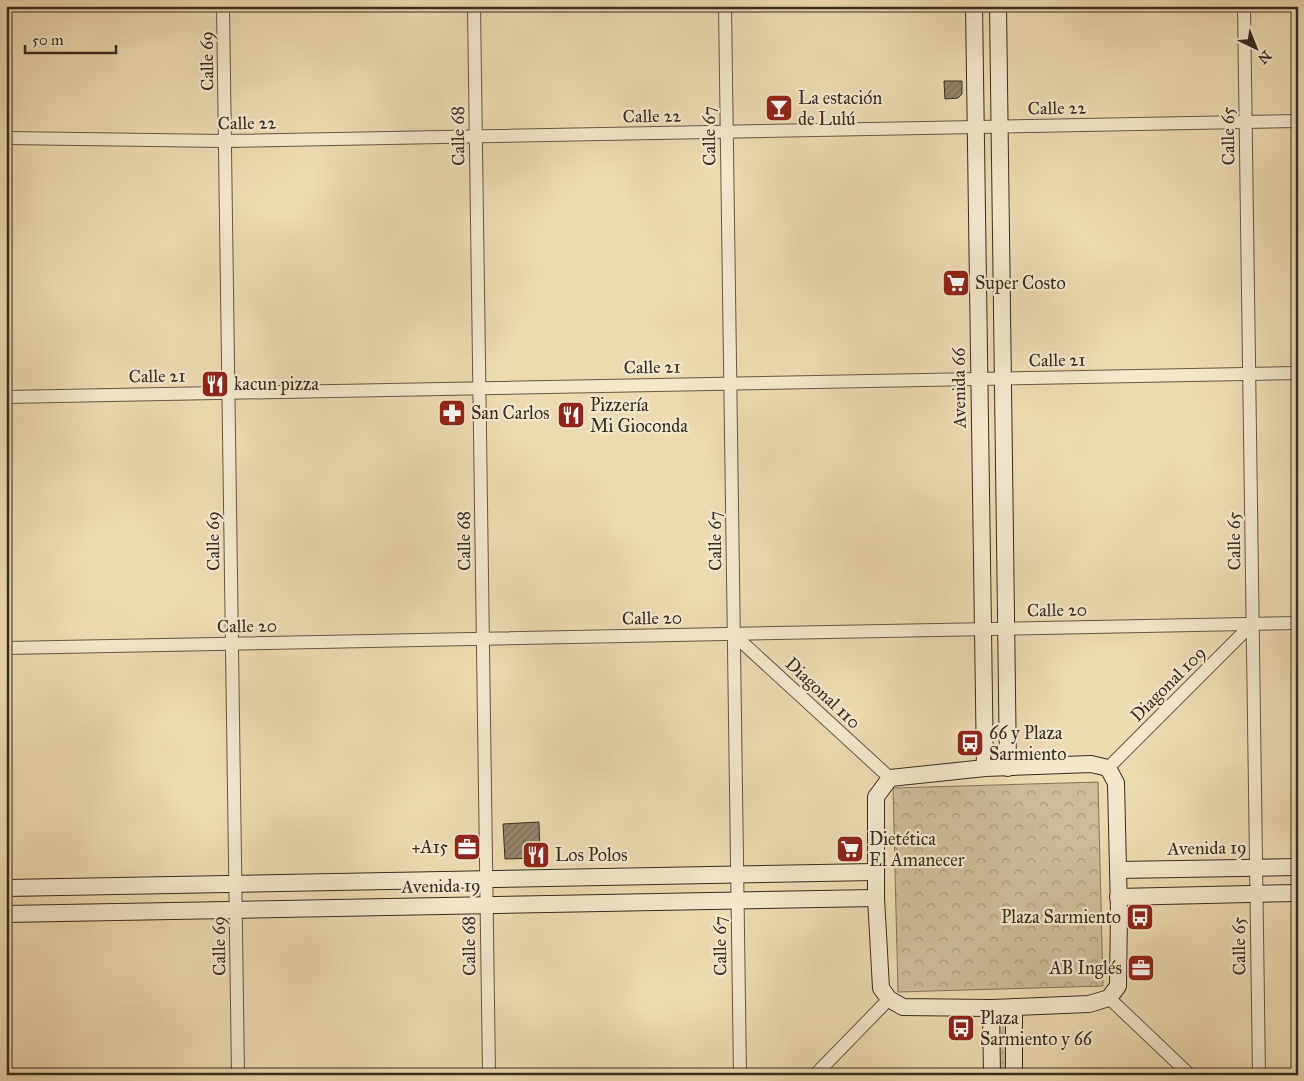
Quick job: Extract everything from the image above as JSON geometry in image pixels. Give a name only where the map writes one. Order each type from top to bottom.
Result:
[{"type":"main road","name":"Avenida 66","points":[[974,6],[985,768]]},
{"type":"main road","points":[[998,6],[1008,768]]},
{"type":"main road","points":[[1091,764],[1108,768],[1116,783],[1118,870],[1118,986],[1109,998],[1089,1004],[992,1008],[903,1007],[889,1000],[881,988],[875,872],[876,797],[890,778],[985,768],[1091,764]]},
{"type":"main road","name":"Avenida 19","points":[[1118,870],[1298,866]]},
{"type":"main road","name":"Avenida 19","points":[[6,888],[875,872]]},
{"type":"main road","points":[[1118,896],[1298,893]]},
{"type":"main road","name":"Avenida 19","points":[[6,914],[876,898]]},
{"type":"main road","points":[[1014,1007],[1014,1075]]},
{"type":"main road","points":[[992,1008],[992,1075]]},
{"type":"street","name":"Calle 69","points":[[223,6],[238,1075]]},
{"type":"street","name":"Calle 68","points":[[474,6],[488,1075]]},
{"type":"street","name":"Calle 67","points":[[725,6],[740,1075]]},
{"type":"street","name":"Calle 65","points":[[1244,6],[1259,1075]]},
{"type":"street","name":"Calle 22","points":[[6,138],[225,141],[1298,121]]},
{"type":"street","name":"Calle 21","points":[[6,397],[1298,373]]},
{"type":"street","name":"Calle 20","points":[[6,648],[1298,623]]},
{"type":"street","name":"Diagonal 109","points":[[1108,768],[1252,624]]},
{"type":"street","name":"Diagonal 110","points":[[733,634],[890,778]]},
{"type":"street","points":[[1109,998],[1190,1075]]},
{"type":"street","points":[[814,1075],[889,1000]]},
{"type":"green space","points":[[1098,782],[1103,986],[898,992],[893,788]]},
{"type":"green space","points":[[1002,1021],[1008,1028],[1009,1075],[996,1075],[995,1028]]},
{"type":"building","points":[[944,81],[962,81],[962,94],[958,98],[945,99]]},
{"type":"building","name":"Super Costo","points":[[966,274],[967,292],[946,293],[945,275]]},
{"type":"building","points":[[539,822],[540,858],[505,859],[503,824]]},
{"type":"building","name":"Dietética El Amanecer","points":[[862,843],[862,854],[839,855],[838,844]]},
{"type":"place","name":"La estación de Lulú","points":[[779,108]]},
{"type":"place","name":"Super Costo","points":[[956,283]]},
{"type":"place","name":"kacun pizza","points":[[215,384]]},
{"type":"place","name":"San Carlos","points":[[452,413]]},
{"type":"place","name":"Pizzería Mi Gioconda","points":[[571,415]]},
{"type":"place","name":"66 y Plaza Sarmiento","points":[[970,743]]},
{"type":"place","name":"+A15","points":[[467,847]]},
{"type":"place","name":"Dietética El Amanecer","points":[[850,849]]},
{"type":"place","name":"Los Polos","points":[[536,855]]},
{"type":"place","name":"Plaza Sarmiento","points":[[1140,917]]},
{"type":"place","name":"AB Inglés","points":[[1141,968]]},
{"type":"place","name":"Plaza Sarmiento y 66","points":[[961,1028]]}]
